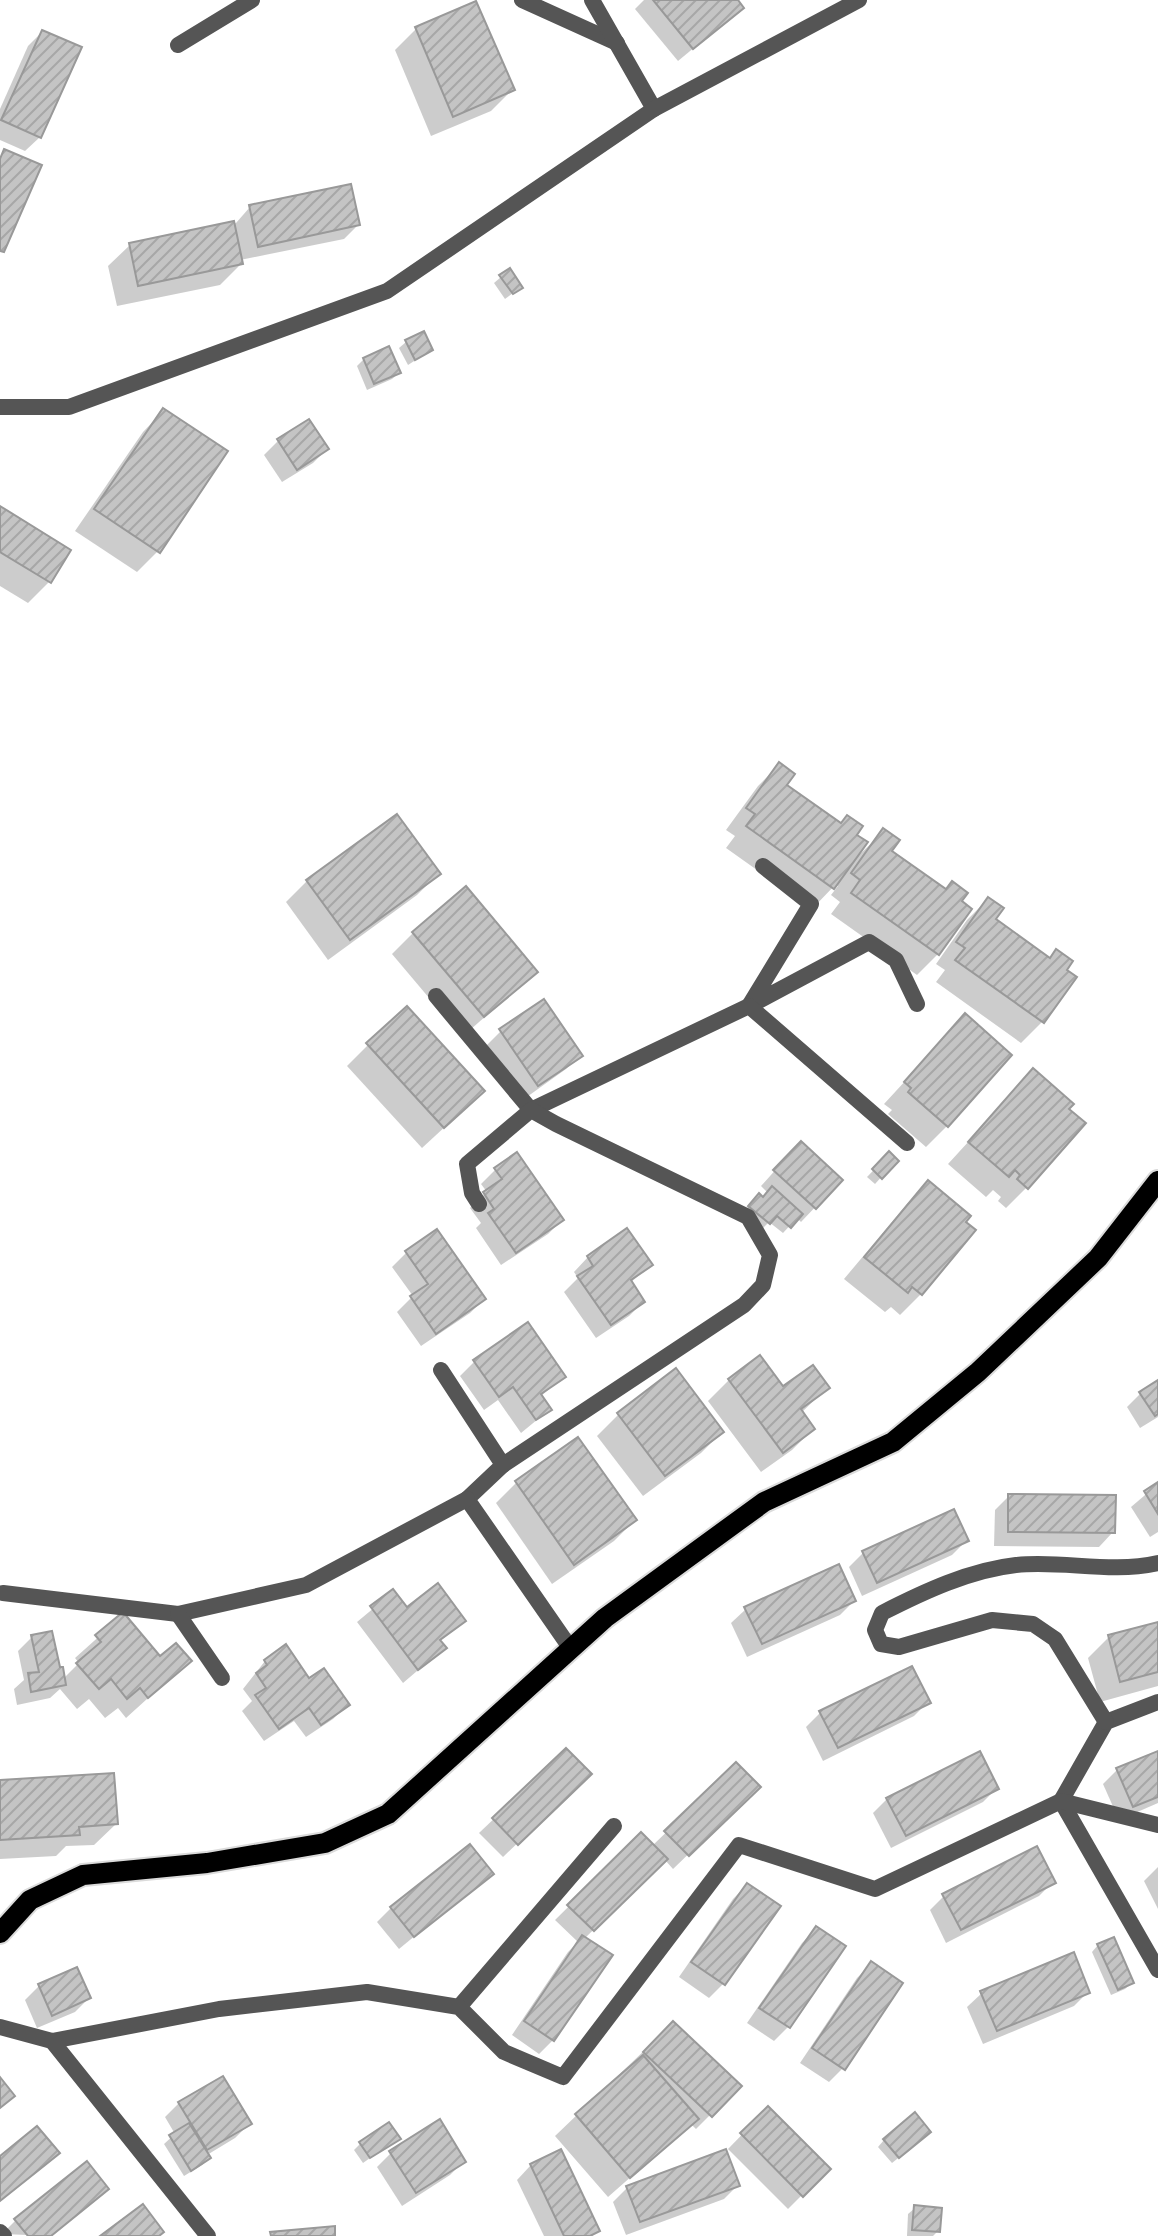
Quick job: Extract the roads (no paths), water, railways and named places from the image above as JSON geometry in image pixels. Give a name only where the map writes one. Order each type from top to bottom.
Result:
[{"type":"main road","points":[[0,1933],[7,1914],[83,1875],[207,1863],[325,1843],[388,1814],[605,1618],[764,1502],[893,1442],[978,1372],[1098,1258],[1158,1181]]},
{"type":"street","points":[[178,45],[252,0]]},
{"type":"street","points":[[522,0],[617,43]]},
{"type":"street","points":[[592,0],[654,109]]},
{"type":"street","points":[[0,407],[69,407],[387,291],[654,109],[859,0]]},
{"type":"street","points":[[749,1006],[811,904],[763,866]]},
{"type":"street","points":[[479,1204],[472,1193],[467,1164],[531,1110],[749,1006],[869,942],[896,960],[917,1004]]},
{"type":"street","points":[[3,1593],[178,1614],[306,1585],[467,1499],[503,1465],[744,1305],[763,1285],[770,1255],[748,1217],[531,1110],[436,996]]},
{"type":"street","points":[[749,1006],[907,1143]]},
{"type":"street","points":[[441,1370],[503,1465]]},
{"type":"street","points":[[467,1499],[571,1649]]},
{"type":"street","points":[[1106,1722],[1055,1639],[1033,1624],[992,1620],[899,1647],[881,1644],[875,1630],[882,1613],[984,1570],[1019,1565],[1132,1570],[1158,1563]]},
{"type":"street","points":[[178,1614],[222,1678]]},
{"type":"street","points":[[0,2027],[52,2041],[219,2009],[367,1992],[459,2007],[504,2052],[563,2077],[739,1845],[875,1889],[1061,1801],[1106,1722],[1158,1702]]},
{"type":"street","points":[[1061,1801],[1158,1825]]},
{"type":"street","points":[[1061,1801],[1158,1970]]},
{"type":"street","points":[[459,2007],[614,1826]]},
{"type":"street","points":[[52,2041],[208,2236]]}]
